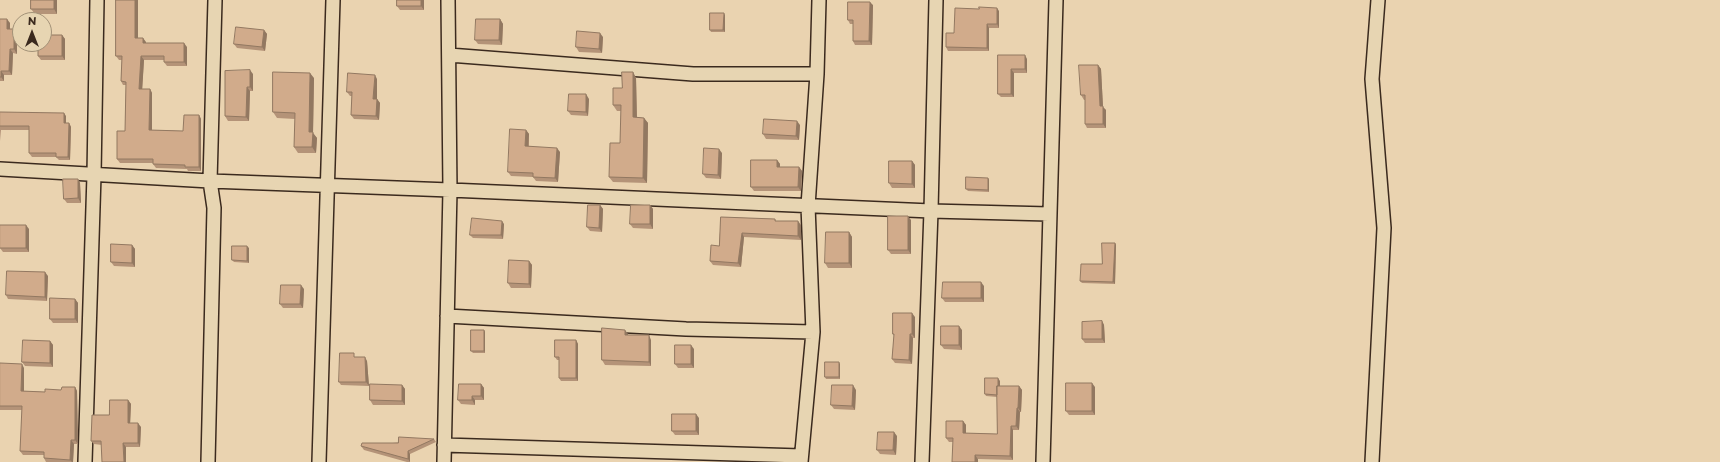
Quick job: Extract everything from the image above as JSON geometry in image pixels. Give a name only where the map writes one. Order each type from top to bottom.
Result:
[{"type":"street","points":[[86,462],[97,0]]},
{"type":"street","points":[[208,462],[214,208],[210,181],[216,0]]},
{"type":"street","points":[[319,462],[333,0]]},
{"type":"street","points":[[444,462],[450,190],[448,0]]},
{"type":"street","points":[[444,445],[801,459],[813,332],[808,206],[817,74],[819,0]]},
{"type":"street","points":[[922,462],[931,211],[936,0]]},
{"type":"street","points":[[1043,462],[1056,0]]},
{"type":"street","points":[[1372,462],[1384,228],[1372,79],[1378,0]]},
{"type":"street","points":[[449,55],[693,74],[817,74]]},
{"type":"street","points":[[0,169],[210,181],[931,211],[1049,214]]},
{"type":"street","points":[[447,316],[686,329],[813,332]]},
{"type":"building","points":[[31,0],[54,0],[54,9],[31,9]]},
{"type":"building","points":[[116,0],[135,0],[135,38],[143,38],[143,43],[184,43],[184,62],[164,62],[164,56],[141,56],[139,89],[150,89],[149,130],[183,131],[184,115],[199,115],[199,167],[153,164],[153,159],[117,159],[117,131],[125,131],[126,82],[121,81],[122,56],[116,56]]},
{"type":"building","points":[[397,0],[421,0],[421,6],[397,6]]},
{"type":"building","points":[[848,2],[870,2],[869,41],[853,41],[853,20],[848,20]]},
{"type":"building","points":[[979,7],[997,8],[997,24],[987,24],[987,48],[946,47],[946,33],[954,33],[955,8],[979,9]]},
{"type":"building","points":[[710,13],[724,13],[723,30],[710,30]]},
{"type":"building","points":[[0,19],[7,19],[7,29],[12,29],[12,49],[10,49],[9,71],[1,71],[0,77]]},
{"type":"building","points":[[476,19],[500,19],[499,40],[475,40]]},
{"type":"building","points":[[236,27],[264,30],[262,47],[234,44]]},
{"type":"building","points":[[577,31],[600,33],[599,49],[576,47]]},
{"type":"building","points":[[52,35],[62,35],[62,56],[38,56],[38,52],[52,52]]},
{"type":"building","points":[[998,55],[1025,55],[1025,69],[1011,69],[1011,94],[998,94]]},
{"type":"building","points":[[1079,65],[1098,65],[1100,106],[1103,106],[1103,124],[1085,124],[1085,95],[1081,95]]},
{"type":"building","points":[[250,70],[250,87],[247,87],[246,117],[225,116],[225,71]]},
{"type":"building","points":[[273,72],[310,73],[309,132],[313,132],[312,147],[294,147],[295,113],[273,112]]},
{"type":"building","points":[[622,72],[633,72],[633,117],[644,118],[643,178],[609,177],[610,143],[620,143],[621,105],[613,105],[613,88],[622,88]]},
{"type":"building","points":[[348,73],[375,75],[373,99],[377,99],[376,116],[351,115],[352,92],[347,92]]},
{"type":"building","points":[[569,94],[586,94],[586,112],[568,111]]},
{"type":"building","points":[[0,112],[64,113],[64,123],[69,123],[68,157],[56,157],[56,153],[29,153],[29,126],[0,126]]},
{"type":"building","points":[[764,119],[797,121],[796,136],[763,134]]},
{"type":"building","points":[[510,129],[526,130],[525,146],[557,148],[555,178],[533,177],[533,173],[508,172]]},
{"type":"building","points":[[704,148],[719,149],[718,175],[703,174]]},
{"type":"building","points":[[751,160],[777,160],[777,167],[799,167],[798,187],[751,187]]},
{"type":"building","points":[[889,161],[912,161],[912,184],[889,183]]},
{"type":"building","points":[[966,177],[988,178],[988,190],[966,189]]},
{"type":"building","points":[[63,179],[78,179],[78,198],[64,199]]},
{"type":"building","points":[[588,205],[600,205],[599,228],[587,227]]},
{"type":"building","points":[[631,205],[650,205],[650,224],[630,224]]},
{"type":"building","points":[[888,216],[908,216],[908,250],[888,250]]},
{"type":"building","points":[[721,217],[798,221],[798,236],[742,233],[738,263],[710,261],[711,245],[719,246]]},
{"type":"building","points":[[472,218],[502,221],[501,235],[470,235]]},
{"type":"building","points":[[0,225],[26,225],[26,248],[0,248]]},
{"type":"building","points":[[826,232],[849,232],[849,263],[825,263]]},
{"type":"building","points":[[1102,243],[1115,243],[1113,282],[1080,281],[1081,264],[1102,264]]},
{"type":"building","points":[[111,244],[132,245],[132,263],[111,262]]},
{"type":"building","points":[[232,246],[247,246],[247,261],[232,260]]},
{"type":"building","points":[[509,260],[529,261],[529,284],[508,283]]},
{"type":"building","points":[[7,271],[45,272],[45,297],[6,295]]},
{"type":"building","points":[[943,282],[981,282],[981,298],[942,298]]},
{"type":"building","points":[[281,285],[301,285],[300,304],[280,304]]},
{"type":"building","points":[[50,298],[75,299],[75,319],[50,319]]},
{"type":"building","points":[[893,313],[912,313],[912,334],[910,334],[909,360],[892,359],[894,334]]},
{"type":"building","points":[[1102,321],[1102,339],[1082,339],[1082,322]]},
{"type":"building","points":[[941,326],[959,326],[959,345],[941,345]]},
{"type":"building","points":[[602,328],[625,330],[625,335],[649,335],[649,362],[602,360]]},
{"type":"building","points":[[471,330],[484,330],[484,351],[471,351]]},
{"type":"building","points":[[23,340],[50,341],[50,363],[22,362]]},
{"type":"building","points":[[555,340],[576,340],[576,378],[559,378],[559,357],[555,357]]},
{"type":"building","points":[[675,345],[691,345],[691,364],[675,364]]},
{"type":"building","points":[[340,353],[354,353],[354,357],[365,357],[366,382],[339,382]]},
{"type":"building","points":[[825,362],[839,362],[839,377],[825,377]]},
{"type":"building","points":[[0,363],[22,364],[21,391],[45,392],[45,389],[61,390],[62,387],[75,387],[75,440],[71,440],[70,460],[44,458],[44,452],[20,451],[22,406],[0,406]]},
{"type":"building","points":[[985,378],[998,378],[997,395],[985,394]]},
{"type":"building","points":[[1066,383],[1092,383],[1092,411],[1066,411]]},
{"type":"building","points":[[370,384],[402,385],[402,401],[370,400]]},
{"type":"building","points":[[459,384],[481,384],[481,396],[472,396],[472,400],[458,400]]},
{"type":"building","points":[[832,385],[853,385],[852,406],[831,405]]},
{"type":"building","points":[[997,386],[1019,386],[1016,426],[1011,426],[1010,456],[975,455],[975,462],[952,462],[953,438],[946,438],[946,421],[963,421],[963,433],[997,434]]},
{"type":"building","points":[[110,400],[128,400],[128,423],[138,423],[138,443],[123,443],[124,462],[102,462],[101,441],[91,441],[92,415],[109,415]]},
{"type":"building","points":[[672,414],[696,414],[696,431],[672,431]]},
{"type":"building","points":[[878,432],[894,432],[893,450],[877,450]]},
{"type":"building","points":[[399,437],[434,439],[408,451],[408,459],[361,446],[362,443],[398,443]]}]
